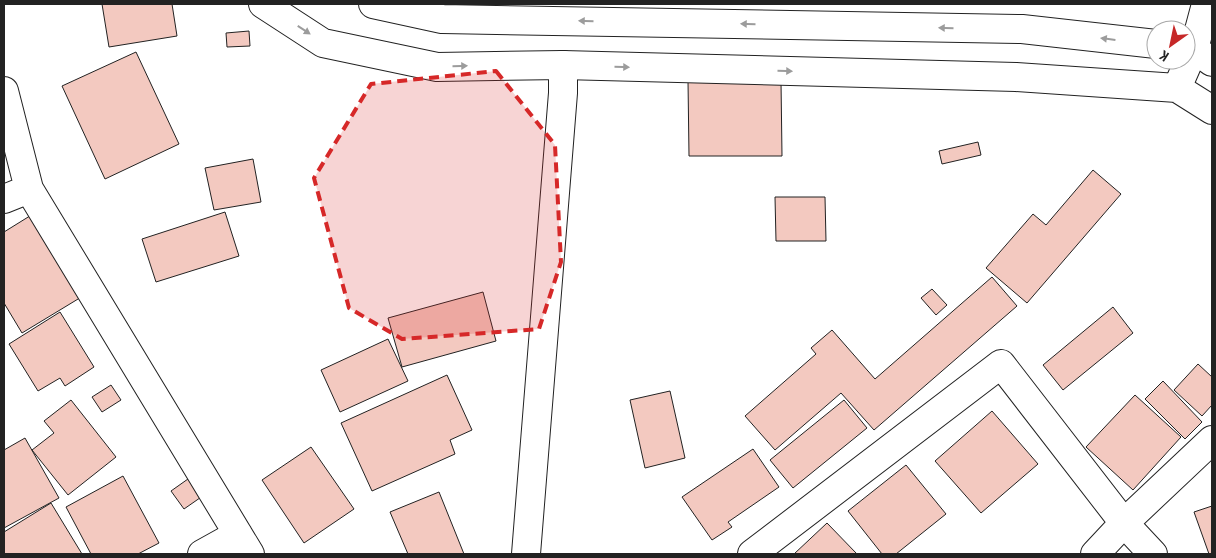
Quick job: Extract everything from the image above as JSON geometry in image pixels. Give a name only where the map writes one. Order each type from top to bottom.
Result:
[{"type":"street","points":[[263,4],[323,43],[437,67],[563,66],[1016,77],[1176,88],[1212,110]]},
{"type":"street","points":[[373,4],[442,19],[1022,29],[1146,43]]},
{"type":"street","points":[[1176,88],[1198,53],[1206,4]]},
{"type":"street","points":[[526,554],[562,103],[563,66]]},
{"type":"street","points":[[4,91],[29,189],[244,544],[202,554]]},
{"type":"street","points":[[4,199],[29,189]]},
{"type":"street","points":[[752,554],[1001,364],[1124,523],[1152,554]]},
{"type":"street","points":[[1095,554],[1124,523],[1212,440]]},
{"type":"highlighted area","points":[[496,71],[555,145],[561,262],[539,329],[402,339],[349,308],[314,178],[371,84]]},
{"type":"building","points":[[102,4],[172,4],[177,36],[109,47]]},
{"type":"building","points":[[249,31],[250,46],[227,47],[226,33]]},
{"type":"building","points":[[136,52],[179,144],[105,179],[62,86]]},
{"type":"building","points":[[688,81],[781,81],[782,156],[689,156]]},
{"type":"building","points":[[978,142],[981,155],[942,164],[939,151]]},
{"type":"building","points":[[253,159],[261,202],[214,210],[205,168]]},
{"type":"building","points":[[1093,170],[1121,194],[1027,303],[986,268],[1033,214],[1046,225]]},
{"type":"building","points":[[775,197],[825,197],[826,241],[776,241]]},
{"type":"building","points":[[225,212],[239,256],[156,282],[142,239]]},
{"type":"building","points":[[33,214],[83,296],[22,333],[4,303],[4,232]]},
{"type":"building","points":[[992,277],[1017,306],[874,430],[841,393],[775,450],[745,416],[816,354],[811,348],[832,330],[875,379]]},
{"type":"building","points":[[932,289],[947,305],[936,315],[921,298]]},
{"type":"building","points":[[483,292],[496,341],[402,367],[388,318]]},
{"type":"building","points":[[1113,307],[1133,333],[1063,390],[1043,365]]},
{"type":"building","points":[[60,312],[94,367],[65,386],[60,378],[38,391],[9,344]]},
{"type":"building","points":[[388,339],[408,381],[340,412],[321,370]]},
{"type":"building","points":[[1198,364],[1212,377],[1212,405],[1202,416],[1174,390]]},
{"type":"building","points":[[447,375],[472,430],[450,440],[455,454],[372,491],[341,423]]},
{"type":"building","points":[[1163,381],[1202,422],[1185,439],[1145,399]]},
{"type":"building","points":[[111,385],[121,400],[102,412],[92,397]]},
{"type":"building","points":[[670,391],[685,458],[645,468],[630,400]]},
{"type":"building","points":[[1135,395],[1181,437],[1133,490],[1086,447]]},
{"type":"building","points":[[71,400],[116,457],[68,495],[32,450],[54,433],[44,421]]},
{"type":"building","points":[[844,400],[867,428],[793,488],[770,460]]},
{"type":"building","points":[[992,411],[1038,464],[981,513],[935,461]]},
{"type":"building","points":[[25,438],[59,498],[4,528],[4,450]]},
{"type":"building","points":[[311,447],[354,509],[304,543],[262,480]]},
{"type":"building","points":[[753,449],[779,487],[728,522],[732,527],[712,540],[682,497]]},
{"type":"building","points":[[906,465],[946,514],[896,554],[882,554],[848,511]]},
{"type":"building","points":[[195,474],[207,493],[184,509],[171,491]]},
{"type":"building","points":[[123,476],[159,543],[138,554],[91,554],[66,507]]},
{"type":"building","points":[[439,492],[464,554],[408,554],[390,512]]},
{"type":"building","points":[[51,503],[82,554],[4,554],[4,532]]},
{"type":"building","points":[[1212,506],[1212,554],[1209,554],[1194,512]]},
{"type":"building","points":[[827,523],[857,554],[794,554]]}]
